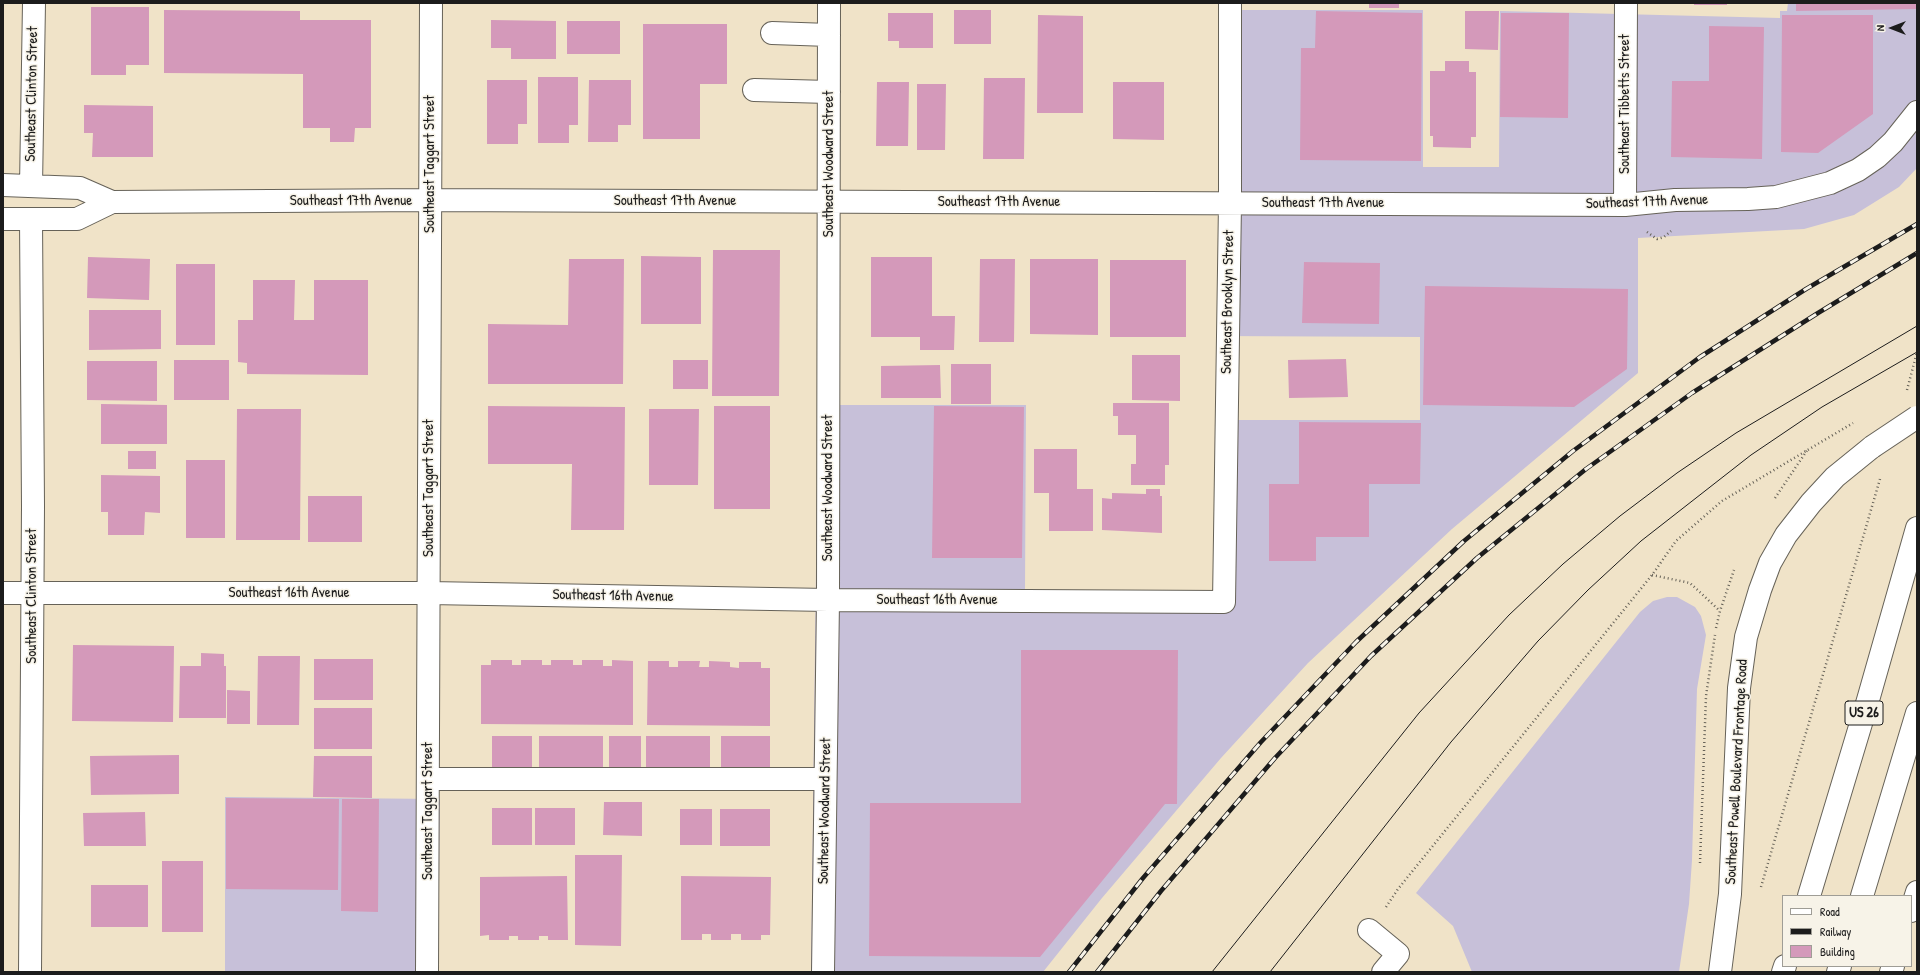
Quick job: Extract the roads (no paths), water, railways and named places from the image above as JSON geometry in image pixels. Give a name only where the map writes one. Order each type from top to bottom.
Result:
[{"type":"street","name":"Southeast Clinton Street","points":[[31,186],[34,3]]},
{"type":"street","name":"Southeast Taggart Street","points":[[427,972],[431,3]]},
{"type":"street","name":"Southeast Woodward Street","points":[[823,972],[828,600],[829,3]]},
{"type":"street","name":"Southeast Brooklyn Street","points":[[1224,602],[1230,203],[1230,3]]},
{"type":"street","name":"Southeast Tibbetts Street","points":[[1625,205],[1626,3]]},
{"type":"street","points":[[772,33],[829,35]]},
{"type":"street","points":[[754,90],[829,92]]},
{"type":"street","name":"Southeast 17th Avenue","points":[[3,185],[80,188],[112,202],[430,200],[1625,205],[1675,200],[1776,197],[1830,183],[1858,170],[1877,157],[1893,142],[1917,112]]},
{"type":"street","name":"Southeast 17th Avenue","points":[[3,219],[77,219],[112,202]]},
{"type":"street","name":"Southeast Clinton Street","points":[[30,972],[32,593],[31,219]]},
{"type":"street","name":"Southeast Powell Boulevard Frontage Road","points":[[1720,972],[1730,894],[1739,688],[1746,637],[1768,570],[1786,535],[1811,503],[1835,477],[1872,447],[1917,417]]},
{"type":"street","name":"US 26","points":[[1809,895],[1870,693],[1917,528]]},
{"type":"street","name":"Southeast 16th Avenue","points":[[3,593],[429,593],[828,600],[1224,602]]},
{"type":"street","points":[[1862,895],[1917,713]]},
{"type":"street","points":[[428,779],[825,779]]},
{"type":"street","points":[[1912,908],[1917,892]]},
{"type":"street","points":[[1369,930],[1398,954],[1383,972]]},
{"type":"tram line","points":[[1212,972],[1419,713],[1509,615],[1563,564],[1620,516],[1677,473],[1736,433],[1917,326]]},
{"type":"tram line","points":[[1270,972],[1451,742],[1538,641],[1588,590],[1641,541],[1751,455],[1822,407],[1917,352]]},
{"type":"railway","points":[[1069,972],[1143,878],[1261,742],[1356,642],[1464,541],[1573,451],[1700,357],[1806,289],[1917,224]]},
{"type":"railway","points":[[1097,972],[1161,891],[1275,758],[1371,656],[1477,558],[1586,469],[1692,393],[1818,313],[1917,253]]}]
